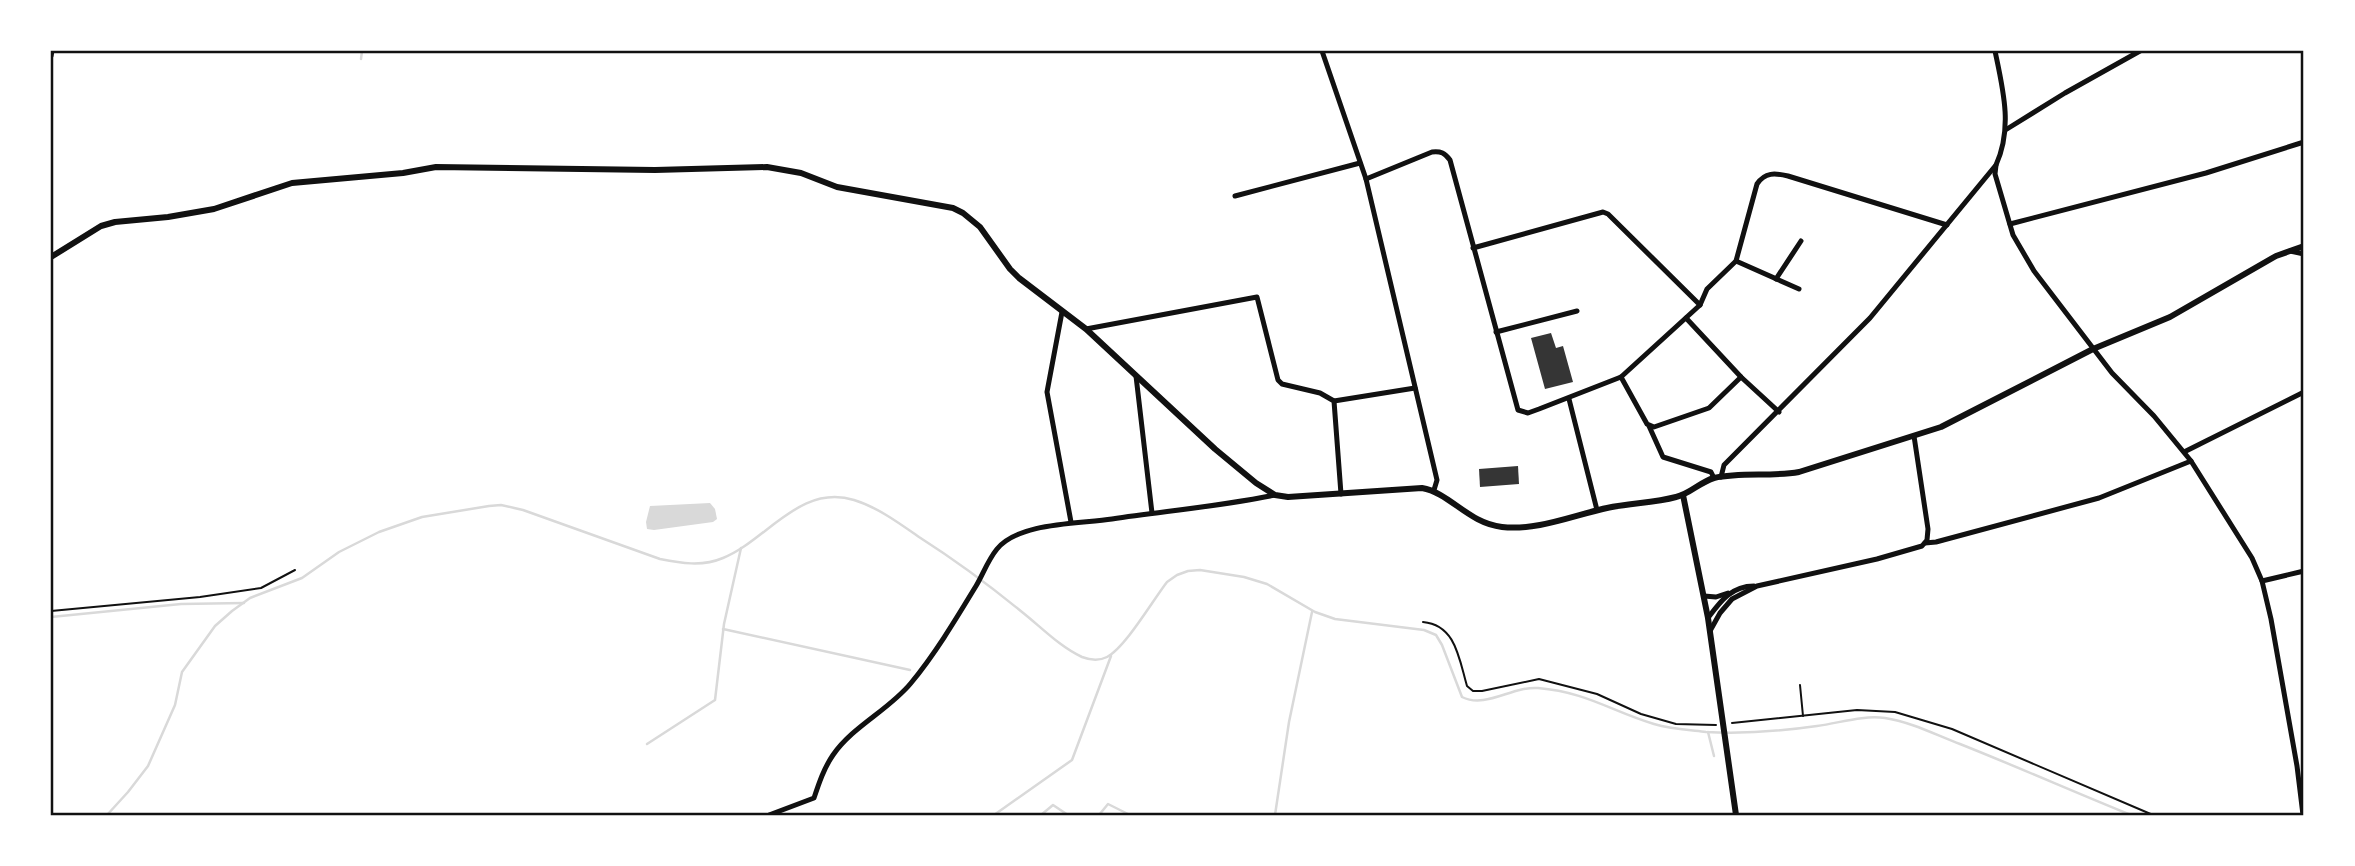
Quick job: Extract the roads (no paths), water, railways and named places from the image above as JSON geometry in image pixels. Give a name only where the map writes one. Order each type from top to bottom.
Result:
[{"type":"street","points":[[1322,51],[1366,179],[1437,480],[1435,487]]},
{"type":"street","points":[[1718,478],[1724,466],[1870,318],[1996,165],[2007,130],[1995,51]]},
{"type":"street","points":[[2007,130],[2065,93],[2140,51]]},
{"type":"street","points":[[2010,224],[2206,173],[2304,142]]},
{"type":"street","points":[[1366,179],[1432,152],[1446,154],[1450,160],[1518,410],[1528,413],[1569,399],[1621,376],[1700,305],[1707,289],[1736,261],[1757,184],[1763,176],[1788,176],[1947,225]]},
{"type":"street","points":[[1234,196],[1360,163]]},
{"type":"street","points":[[1996,165],[1995,174],[2013,235],[2034,271],[2123,386],[2154,416],[2191,461],[2242,542],[2262,581],[2272,619],[2303,815]]},
{"type":"street","points":[[51,257],[101,226],[214,209],[292,183],[403,173],[436,167],[655,170],[767,167],[802,173],[837,187],[953,208],[963,213],[980,227],[1010,269],[1086,329],[1215,449],[1275,495]]},
{"type":"street","points":[[1474,248],[1603,212],[1700,305]]},
{"type":"street","points":[[1776,279],[1801,242]]},
{"type":"street","points":[[769,815],[814,798],[823,772],[834,753],[850,736],[901,696],[923,669],[993,555],[1004,543],[1024,532],[1071,522],[1108,520],[1275,495],[1288,497],[1435,487],[1471,516],[1492,526],[1519,528],[1597,510],[1683,495],[1718,478],[1774,476],[1799,472],[1914,436],[1958,419],[2093,349],[2170,317],[2259,265],[2304,246]]},
{"type":"street","points":[[2290,251],[2304,254]]},
{"type":"street","points":[[1736,261],[1799,289]]},
{"type":"street","points":[[1086,329],[1257,297],[1278,380],[1282,384],[1320,393],[1334,401],[1415,388]]},
{"type":"street","points":[[1496,332],[1577,311]]},
{"type":"street","points":[[1062,312],[1047,392],[1071,522]]},
{"type":"street","points":[[1686,317],[1741,377],[1779,412]]},
{"type":"street","points":[[1136,376],[1152,513]]},
{"type":"street","points":[[1621,376],[1652,427],[1663,457],[1711,472],[1718,478]]},
{"type":"street","points":[[1652,427],[1709,408],[1741,377]]},
{"type":"street","points":[[2184,452],[2304,392]]},
{"type":"street","points":[[1569,399],[1597,510]]},
{"type":"street","points":[[1334,401],[1340,494]]},
{"type":"street","points":[[1704,596],[1716,597],[1746,586],[1757,586],[1877,559],[1917,549],[1925,543],[1928,536],[1914,436]]},
{"type":"street","points":[[1925,543],[2099,498],[2191,461]]},
{"type":"street","points":[[1683,495],[1708,618],[1736,815]]},
{"type":"street","points":[[2262,581],[2304,571]]},
{"type":"street","points":[[1710,632],[1720,613],[1732,599],[1757,586]]},
{"type":"street","points":[[1708,618],[1728,593]]},
{"type":"waterway","points":[[361,59],[362,51]]},
{"type":"waterway","points":[[107,815],[148,766],[175,705],[182,672],[215,626],[250,598],[302,578],[339,552],[379,532],[422,517],[501,505],[523,510],[660,559],[699,563],[715,561],[739,550],[800,506],[835,497],[863,503],[896,521],[984,582],[1066,648],[1088,659],[1101,659],[1114,652],[1167,582],[1177,575],[1200,570],[1244,577],[1267,584],[1315,612],[1335,619],[1424,630],[1436,635],[1462,697],[1471,700],[1490,699],[1528,688],[1555,690],[1654,724],[1706,732],[1776,731],[1859,718],[1885,718],[1923,729],[2131,815]]},
{"type":"waterway","points":[[647,744],[715,700],[724,624],[741,548]]},
{"type":"waterway","points":[[51,617],[181,604],[244,603]]},
{"type":"waterway","points":[[1275,815],[1289,722],[1312,612]]},
{"type":"waterway","points":[[723,629],[910,670]]},
{"type":"waterway","points":[[994,815],[1072,760],[1111,656]]},
{"type":"waterway","points":[[1708,732],[1714,756]]},
{"type":"waterway","points":[[1099,815],[1108,804],[1130,815]]},
{"type":"waterway","points":[[1041,815],[1053,805],[1068,815]]}]
